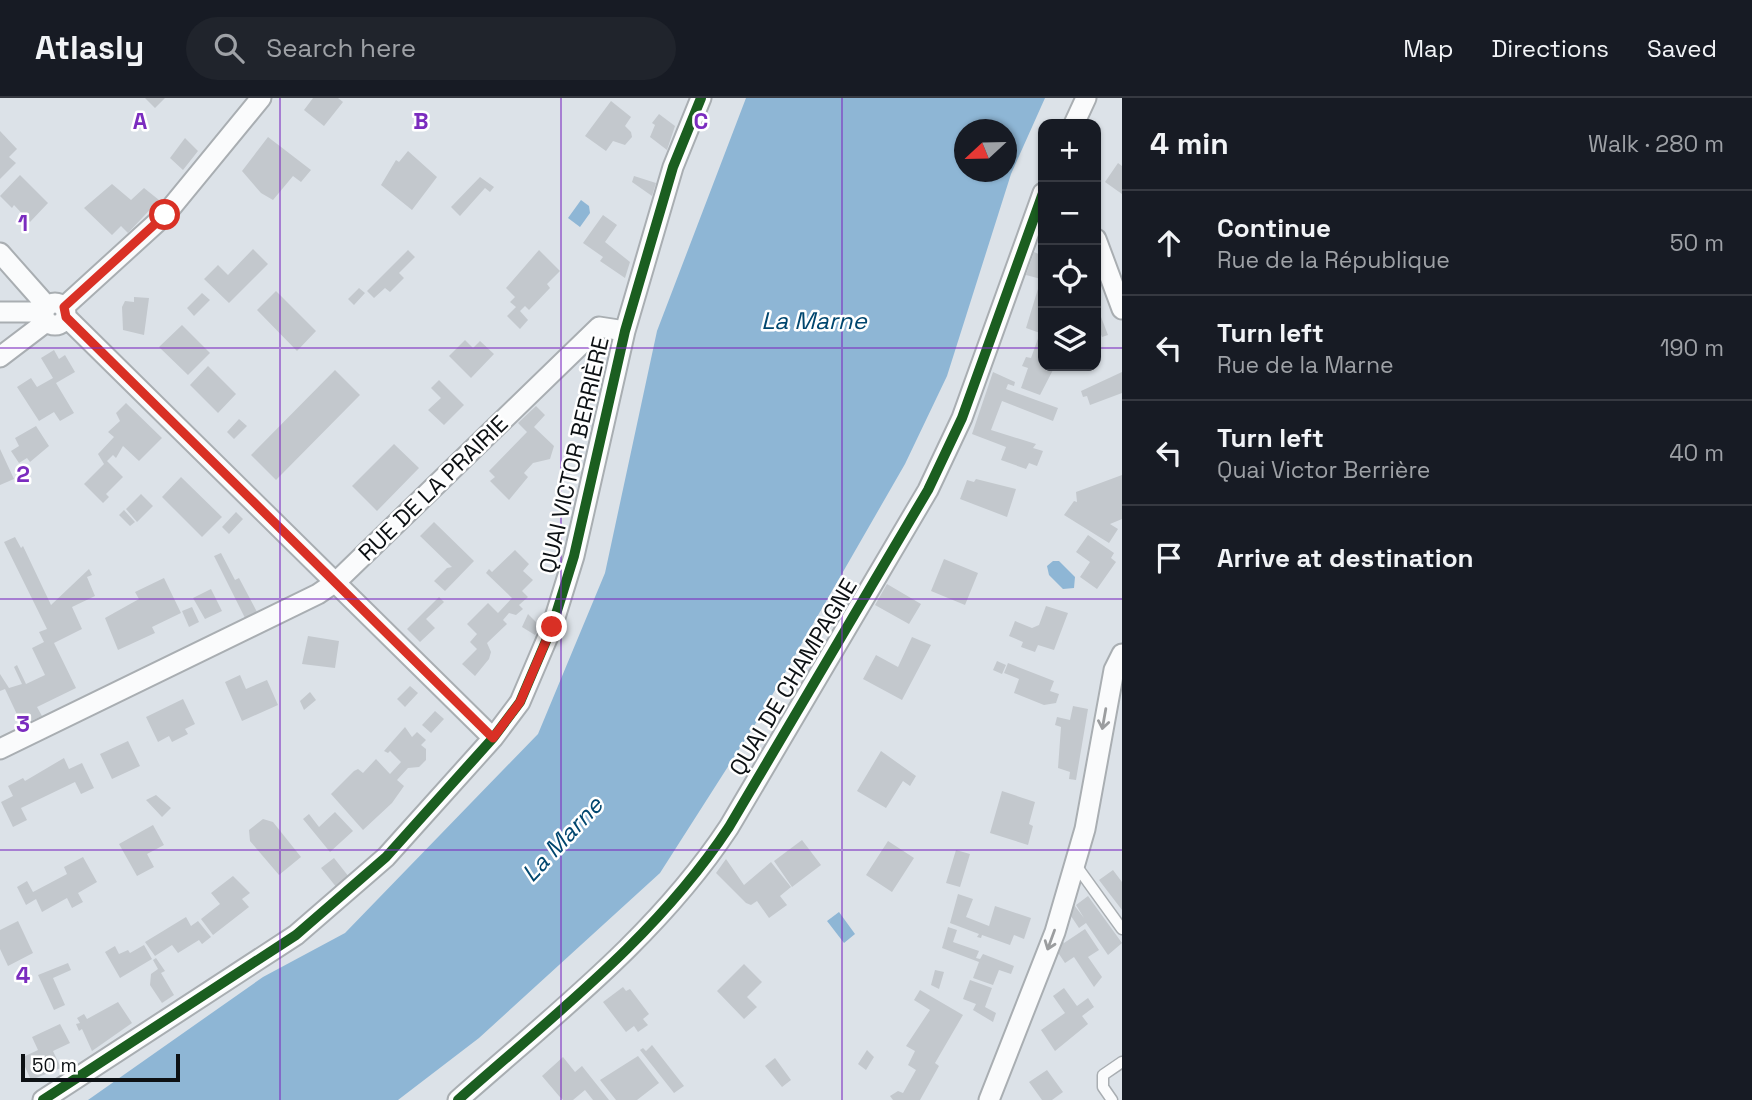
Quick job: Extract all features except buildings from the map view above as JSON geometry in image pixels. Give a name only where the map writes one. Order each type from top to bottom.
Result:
[{"type":"street","points":[[0,357],[165,215],[261,98]]},
{"type":"street","name":"QUAI VICTOR BERRIÈRE","points":[[43,1100],[60,1086],[296,935],[386,857],[493,738],[520,702],[552,627],[574,556],[625,331],[673,167],[701,98]]},
{"type":"street","points":[[1076,119],[1086,98]]},
{"type":"street","name":"QUAI DE CHAMPAGNE","points":[[458,1100],[644,934],[706,862],[928,490],[962,418],[1038,207]]},
{"type":"street","points":[[1098,245],[1122,309]]},
{"type":"street","points":[[0,253],[53,313],[337,581],[493,738]]},
{"type":"street","points":[[0,314],[53,313]]},
{"type":"street","points":[[0,314],[9,320],[24,338]]},
{"type":"street","name":"RUE DE LA PRAIRIE","points":[[0,748],[318,594],[337,581],[599,327],[625,331]]},
{"type":"street","points":[[989,1100],[1055,932],[1085,829],[1114,670],[1122,654]]},
{"type":"lane","points":[[1075,863],[1122,929]]},
{"type":"lane","points":[[1112,1100],[1103,1087],[1103,1075],[1122,1062]]},
{"type":"water","name":"La Marne","points":[[746,98],[1045,98],[1017,161],[1017,119],[954,119],[954,182],[1008,182],[947,376],[905,464],[759,718],[660,873],[479,1038],[398,1100],[88,1100],[263,977],[345,933],[538,734],[605,573],[657,331]]},
{"type":"water","points":[[581,200],[589,206],[590,213],[580,227],[568,218]]},
{"type":"water","points":[[1053,561],[1059,561],[1075,577],[1074,588],[1063,589],[1049,575],[1047,566]]},
{"type":"water","points":[[839,912],[855,934],[844,943],[827,921]]},
{"type":"cycle path","points":[[43,1100],[296,935],[386,857],[493,738],[520,702],[552,627],[574,556],[625,331],[673,167],[701,98]]},
{"type":"cycle path","points":[[458,1100],[567,1005],[637,938],[701,866],[729,827],[928,490],[962,418],[1038,207]]},
{"type":"route","points":[[165,215],[64,307],[66,317],[317,565],[337,581],[493,738],[520,702],[552,627]]}]
